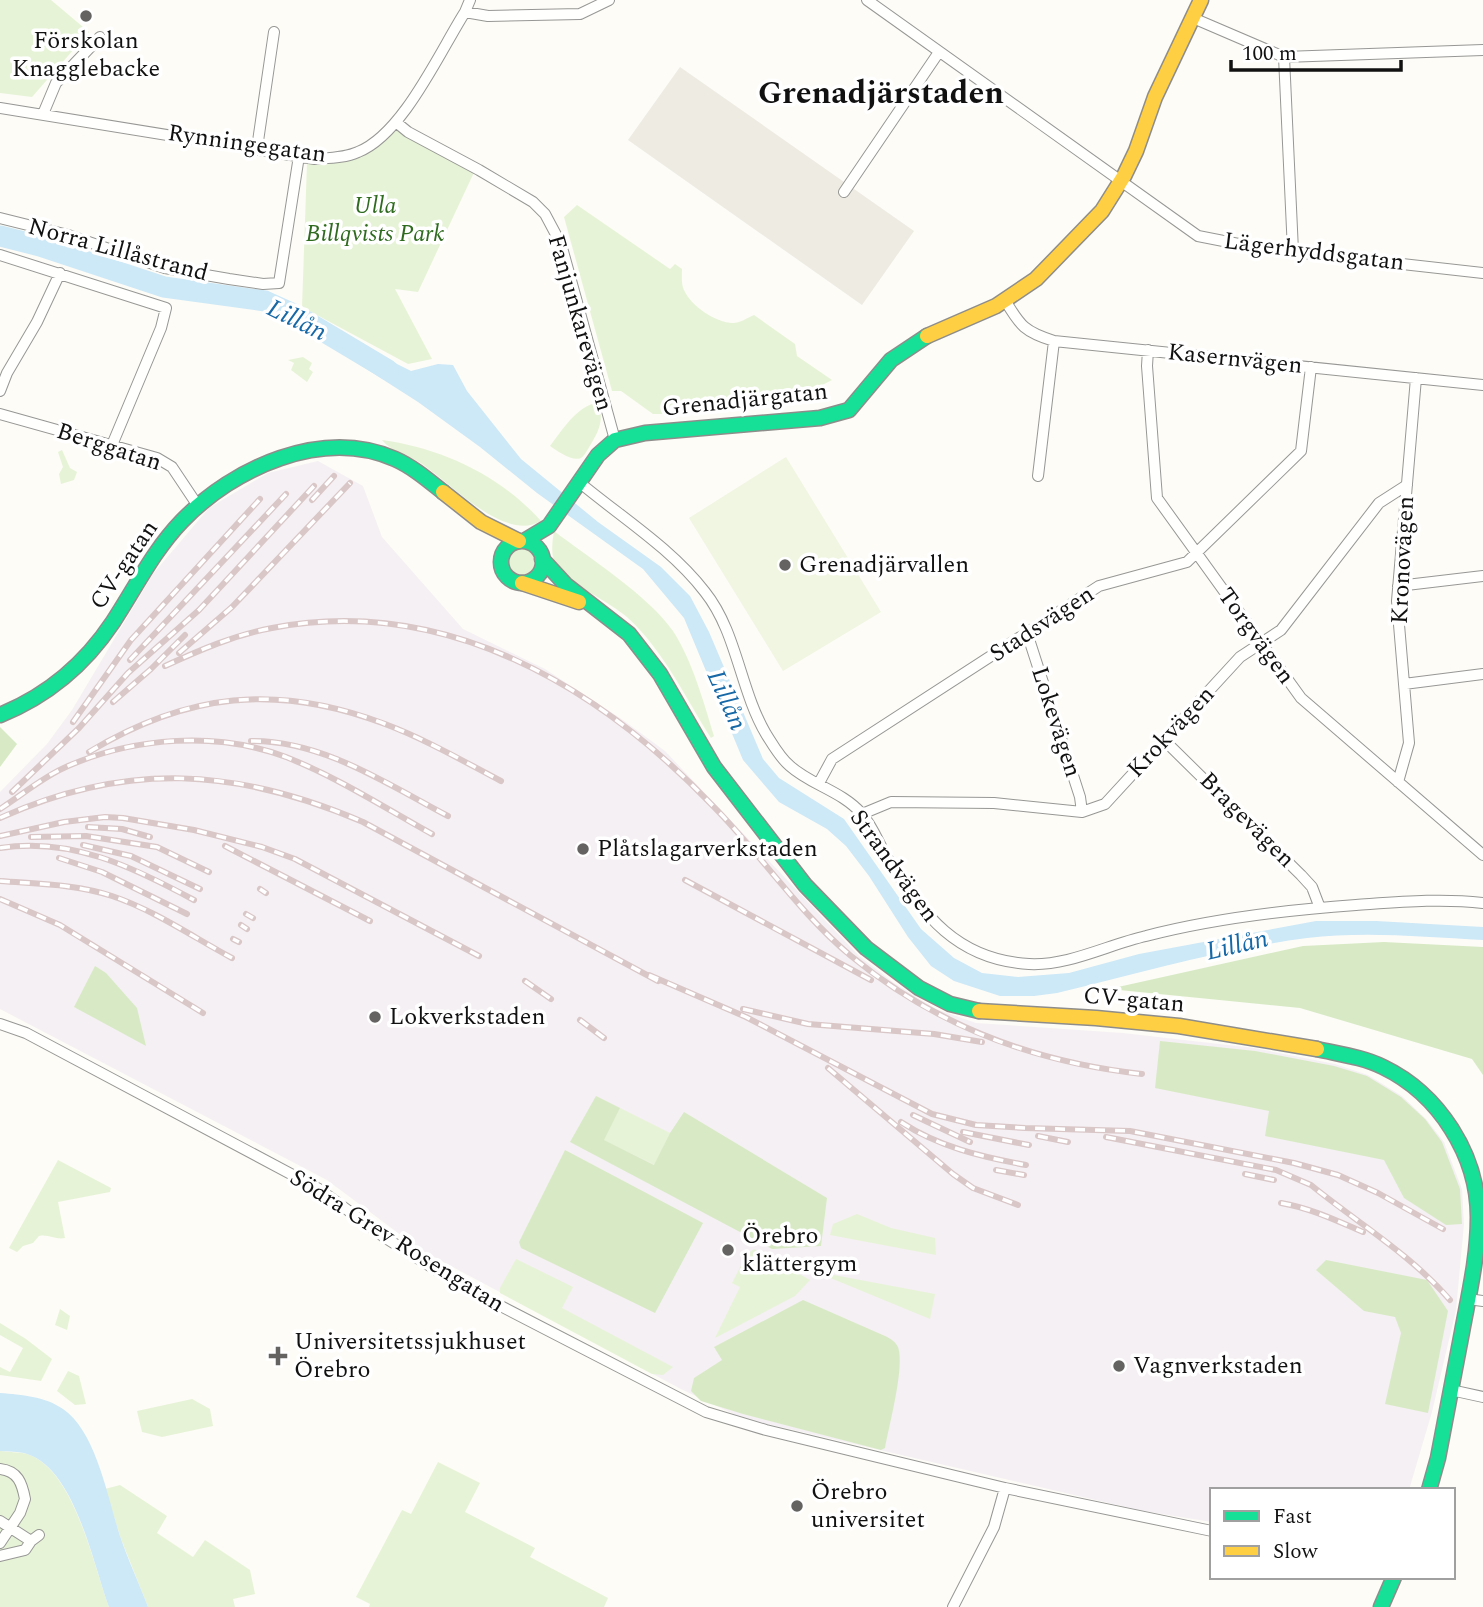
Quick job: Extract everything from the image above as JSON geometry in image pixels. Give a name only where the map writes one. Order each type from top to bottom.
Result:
[{"type":"street","name":"Rynningegatan","points":[[0,108],[299,156],[330,158],[358,152],[373,144],[397,123],[470,0]]},
{"type":"street","points":[[465,12],[488,16],[580,14],[609,0]]},
{"type":"street","name":"Lägerhyddsgatan","points":[[867,0],[1198,236],[1259,248],[1483,273]]},
{"type":"street","name":"Grenadjärgatan","points":[[615,440],[645,433],[831,416],[849,410],[891,360],[907,348],[1005,300],[1036,279],[1102,211],[1121,181],[1136,151],[1154,97],[1201,0]]},
{"type":"street","points":[[1193,18],[1284,57],[1483,50]]},
{"type":"street","points":[[257,148],[274,32]]},
{"type":"street","points":[[43,114],[56,83],[100,37]]},
{"type":"street","points":[[844,192],[939,52]]},
{"type":"street","points":[[1284,57],[1293,251]]},
{"type":"street","name":"Fanjunkarevägen","points":[[397,123],[408,132],[515,191],[545,214],[561,244],[615,440]]},
{"type":"street","name":"Norra Lillåstrand","points":[[0,218],[68,234],[166,268],[263,284],[279,283],[299,156]]},
{"type":"street","points":[[0,255],[166,308],[161,328],[112,445]]},
{"type":"street","points":[[0,391],[60,274]]},
{"type":"street","name":"Kasernvägen","points":[[1005,300],[1019,325],[1034,335],[1054,341],[1483,385]]},
{"type":"street","points":[[1038,476],[1054,341]]},
{"type":"street","name":"Torgvägen","points":[[1148,350],[1157,498],[1301,698],[1483,855]]},
{"type":"street","name":"Stadsvägen","points":[[819,783],[832,759],[1099,586],[1187,562],[1301,451],[1311,367]]},
{"type":"street","name":"Kronovägen","points":[[1398,782],[1409,743],[1397,601],[1416,378]]},
{"type":"street","name":"Berggatan","points":[[0,414],[157,458],[172,467],[198,506]]},
{"type":"street","points":[[549,526],[507,547],[501,559],[501,567],[508,578],[522,583],[539,574],[549,526],[598,454],[615,440]]},
{"type":"street","name":"CV-gatan","points":[[0,715],[17,709],[52,687],[88,655],[108,630],[161,544],[198,506],[231,481],[267,462],[305,452],[340,449],[380,454],[419,473],[483,523],[522,541]]},
{"type":"street","name":"Krokvägen","points":[[1082,812],[1105,804],[1240,657],[1282,630],[1379,503],[1406,485]]},
{"type":"street","name":"Strandvägen","points":[[575,487],[679,563],[706,593],[725,628],[754,709],[768,736],[791,767],[844,798],[862,814],[902,880],[930,918],[940,929],[967,948],[996,959],[1029,964],[1064,961],[1146,936],[1290,909],[1434,900],[1483,903]]},
{"type":"street","name":"CV-gatan","points":[[483,523],[494,538],[501,559]]},
{"type":"street","points":[[522,541],[533,545],[542,558]]},
{"type":"street","name":"CV-gatan","points":[[542,558],[566,585],[629,634],[660,674],[714,767],[805,885],[866,948],[928,994],[962,1008],[986,1013],[1137,1022],[1279,1041],[1364,1059],[1397,1073],[1431,1101],[1461,1145],[1473,1180],[1478,1233],[1451,1390],[1430,1488]]},
{"type":"street","points":[[1398,586],[1483,576]]},
{"type":"street","name":"CV-gatan","points":[[522,583],[597,608]]},
{"type":"street","name":"Lokevägen","points":[[1027,633],[1080,797],[1082,812]]},
{"type":"street","points":[[1404,684],[1483,674]]},
{"type":"street","name":"Bragevägen","points":[[1164,740],[1301,875],[1312,887],[1320,908]]},
{"type":"street","points":[[862,814],[891,802],[994,803],[1082,812]]},
{"type":"street","name":"Södra Grev Rosengatan","points":[[0,1024],[36,1038],[319,1189],[377,1232],[460,1285],[706,1412],[779,1434],[1005,1488],[1210,1531]]},
{"type":"street","points":[[1468,1298],[1483,1301]]},
{"type":"street","points":[[1451,1390],[1483,1397]]},
{"type":"street","points":[[0,1469],[8,1470],[17,1476],[25,1499],[0,1543]]},
{"type":"street","points":[[953,1607],[995,1527],[1005,1488]]},
{"type":"street","points":[[0,1521],[35,1538],[25,1550],[0,1556]]},
{"type":"street","points":[[1381,1607],[1394,1579]]},
{"type":"shaded area","points":[[680,67],[914,231],[862,305],[628,140]]},
{"type":"shaded area","points":[[318,461],[363,486],[382,537],[463,629],[545,669],[665,751],[859,956],[894,983],[936,1009],[976,1023],[1123,1033],[1254,1048],[1335,1064],[1368,1075],[1402,1096],[1426,1119],[1444,1142],[1462,1189],[1464,1224],[1456,1310],[1432,1412],[1410,1488],[1210,1488],[1210,1522],[1143,1511],[742,1418],[681,1389],[421,1250],[327,1180],[0,1009],[0,792],[47,744],[72,710],[153,574],[209,508],[268,473]]},
{"type":"green space","points":[[0,0],[51,0],[89,32],[32,97],[0,93]]},
{"type":"green space","name":"Ulla Billqvists Park","points":[[401,128],[477,166],[418,292],[395,289],[432,359],[408,364],[302,307],[307,163],[356,152]]},
{"type":"green space","points":[[577,205],[670,269],[675,264],[682,269],[682,283],[687,296],[705,312],[719,320],[733,323],[754,315],[795,344],[797,356],[832,380],[782,406],[696,414],[653,414],[621,391],[612,391],[564,217]]},
{"type":"green space","points":[[303,357],[312,363],[309,369],[313,372],[307,382],[291,370],[294,363],[288,360]]},
{"type":"green space","points":[[598,402],[601,415],[599,427],[582,457],[570,457],[550,446],[577,414]]},
{"type":"green space","points":[[382,440],[426,450],[468,466],[507,490],[541,521],[526,526],[511,524],[494,517],[419,462],[394,450]]},
{"type":"green space","points":[[62,450],[70,468],[77,472],[74,480],[61,484],[59,474],[63,467],[58,452]]},
{"type":"green space","name":"Grenadjärvallen","points":[[786,457],[881,612],[783,671],[689,518]]},
{"type":"green space","points":[[554,531],[634,591],[673,631],[692,668],[714,736],[711,738],[673,675],[641,631],[628,618],[572,581],[558,568],[552,546]]},
{"type":"green space","points":[[522,549],[531,553],[535,562],[531,571],[522,575],[513,571],[509,562],[513,553]]},
{"type":"green space","points":[[0,727],[17,744],[0,767]]},
{"type":"green space","points":[[1384,942],[1483,947],[1483,1075],[1472,1059],[1300,1008],[1109,989],[1303,946]]},
{"type":"green space","points":[[95,966],[106,973],[137,1008],[146,1046],[74,1007]]},
{"type":"green space","points":[[1160,1041],[1255,1051],[1334,1066],[1367,1076],[1401,1097],[1425,1119],[1442,1142],[1460,1189],[1462,1224],[1446,1225],[1404,1198],[1384,1160],[1265,1136],[1269,1111],[1155,1088]]},
{"type":"green space","points":[[596,1096],[620,1108],[604,1140],[654,1165],[684,1112],[827,1198],[821,1246],[772,1249],[570,1142]]},
{"type":"green space","points":[[620,1108],[670,1133],[655,1165],[603,1140]]},
{"type":"green space","points":[[565,1150],[703,1223],[655,1313],[521,1248],[519,1242]]},
{"type":"green space","points":[[58,1160],[111,1188],[110,1192],[58,1202],[65,1238],[39,1236],[33,1243],[23,1246],[17,1252],[9,1248]]},
{"type":"green space","points":[[857,1214],[891,1228],[935,1238],[936,1255],[830,1235],[833,1224]]},
{"type":"green space","points":[[754,1249],[810,1280],[795,1296],[715,1338],[740,1287],[732,1283],[747,1254]]},
{"type":"green space","points":[[516,1259],[573,1287],[562,1308],[673,1367],[663,1375],[652,1374],[500,1293],[500,1288]]},
{"type":"green space","points":[[1326,1260],[1427,1280],[1448,1311],[1428,1413],[1385,1404],[1401,1333],[1395,1317],[1364,1311],[1316,1270]]},
{"type":"green space","points":[[823,1273],[935,1294],[930,1319],[828,1277]]},
{"type":"green space","points":[[803,1300],[885,1336],[893,1340],[898,1347],[898,1382],[885,1448],[881,1450],[743,1414],[701,1401],[691,1391],[694,1378],[722,1360],[714,1347]]},
{"type":"green space","points":[[60,1309],[70,1316],[67,1330],[55,1325]]},
{"type":"green space","points":[[0,1323],[52,1359],[41,1381],[0,1375],[0,1367],[10,1372],[23,1348],[0,1335]]},
{"type":"green space","points":[[68,1371],[79,1376],[86,1404],[75,1405],[57,1391]]},
{"type":"green space","points":[[192,1399],[210,1409],[213,1426],[162,1437],[142,1432],[137,1411]]},
{"type":"green space","points":[[0,1451],[27,1454],[43,1463],[57,1478],[80,1520],[109,1607],[0,1607]]},
{"type":"green space","points":[[438,1462],[480,1483],[465,1512],[535,1548],[530,1557],[608,1598],[604,1607],[369,1607],[370,1604],[356,1597],[402,1510],[411,1514]]},
{"type":"green space","points":[[120,1485],[167,1516],[157,1533],[193,1557],[205,1540],[250,1570],[255,1594],[233,1599],[235,1607],[148,1607],[105,1489]]},
{"type":"water","points":[[366,355],[384,362],[393,362],[411,371],[438,364],[453,365],[467,391],[521,459],[598,522],[661,567],[690,596],[709,632],[763,759],[779,778],[844,819],[921,929],[954,958],[982,973],[1018,977],[1069,973],[1139,954],[1316,921],[1376,921],[1483,927],[1483,940],[1373,935],[1307,938],[1213,955],[1057,993],[1034,996],[1000,996],[954,981],[931,966],[846,846],[827,829],[779,802],[743,760],[684,618],[643,569],[537,493],[418,402],[357,363]]},
{"type":"water","points":[[0,1393],[48,1401],[63,1409],[84,1433],[99,1467],[120,1536],[148,1607],[109,1607],[80,1520],[58,1478],[44,1463],[27,1454],[0,1451]]},
{"type":"waterway","name":"Lillån","points":[[0,236],[40,246],[164,287],[265,301],[296,315],[388,370]]},
{"type":"railway","points":[[312,500],[334,476]]},
{"type":"railway","points":[[179,653],[232,607],[350,483]]},
{"type":"railway","points":[[12,792],[79,728],[128,673],[199,610],[314,486]]},
{"type":"railway","points":[[130,660],[286,494]]},
{"type":"railway","points":[[73,722],[131,640],[260,499]]},
{"type":"railway","points":[[165,666],[217,644],[258,631],[336,621],[397,625],[456,638],[513,659],[568,688],[619,722],[667,762],[730,824],[814,921],[851,956],[883,981],[952,1021],[1024,1050],[1062,1060],[1142,1074]]},
{"type":"railway","points":[[113,702],[185,635]]},
{"type":"railway","points":[[89,752],[125,732],[197,706],[233,700],[270,699],[345,711],[385,724],[429,743],[501,781]]},
{"type":"railway","points":[[0,809],[50,775],[94,756],[148,744],[204,741],[232,743],[286,757],[342,783],[432,834]]},
{"type":"railway","points":[[251,741],[303,748],[328,756],[378,778],[448,816]]},
{"type":"railway","points":[[0,818],[47,800],[93,787],[137,780],[182,778],[226,782],[271,791],[363,822],[658,981]]},
{"type":"railway","points":[[0,836],[64,822],[105,817],[194,830],[262,847],[295,859],[479,956]]},
{"type":"railway","points":[[88,827],[122,829],[150,837]]},
{"type":"railway","points":[[31,837],[86,836],[157,847],[209,872]]},
{"type":"railway","points":[[83,845],[131,856],[200,889]]},
{"type":"railway","points":[[0,848],[27,846],[77,851],[125,866],[194,900]]},
{"type":"railway","points":[[225,846],[370,921]]},
{"type":"railway","points":[[59,858],[102,872],[187,914]]},
{"type":"railway","points":[[685,880],[871,980]]},
{"type":"railway","points":[[0,881],[70,887],[112,896],[158,916],[232,958]]},
{"type":"railway","points":[[260,889],[266,893]]},
{"type":"railway","points":[[0,899],[60,925],[203,1013]]},
{"type":"railway","points":[[246,914],[253,918]]},
{"type":"railway","points":[[241,925],[247,929]]},
{"type":"railway","points":[[233,939],[239,942]]},
{"type":"railway","points":[[649,975],[746,1017],[932,1114],[976,1125],[1130,1131],[1294,1163],[1338,1175],[1378,1193],[1443,1229]]},
{"type":"railway","points":[[525,981],[551,999]]},
{"type":"railway","points":[[743,1009],[808,1024],[934,1034],[982,1042]]},
{"type":"railway","points":[[580,1020],[604,1038]]},
{"type":"railway","points":[[828,1068],[953,1174],[973,1188],[1018,1205]]},
{"type":"railway","points":[[913,1115],[970,1142]]},
{"type":"railway","points":[[901,1122],[915,1131],[961,1150],[1026,1165]]},
{"type":"railway","points":[[963,1132],[1029,1145]]},
{"type":"railway","points":[[1038,1136],[1068,1142]]},
{"type":"railway","points":[[1106,1137],[1276,1170],[1311,1185],[1401,1253],[1450,1300]]},
{"type":"railway","points":[[996,1170],[1024,1175]]},
{"type":"railway","points":[[1245,1174],[1274,1180]]},
{"type":"railway","points":[[1281,1203],[1312,1211],[1363,1232]]},
{"type":"traffic: fast","points":[[524,541],[549,526],[598,455],[615,440],[645,433],[820,418],[849,410],[891,360],[927,336]]},
{"type":"traffic: fast","points":[[0,715],[34,698],[77,665],[113,622],[153,557],[182,521],[227,484],[253,470],[280,458],[309,451],[338,448],[367,450],[402,462],[443,492]]},
{"type":"traffic: fast","points":[[522,541],[537,547],[543,562],[537,577],[522,583],[507,577],[501,562],[507,547],[522,541]]},
{"type":"traffic: fast","points":[[542,559],[566,585],[629,634],[660,674],[714,767],[805,885],[866,948],[919,988],[950,1004],[979,1011]]},
{"type":"traffic: fast","points":[[1317,1049],[1351,1056],[1383,1067],[1421,1093],[1452,1129],[1471,1171],[1478,1217],[1475,1261],[1438,1458],[1430,1488]]},
{"type":"traffic: fast","points":[[1381,1607],[1393,1579]]},
{"type":"traffic: slow","points":[[927,336],[996,306],[1036,279],[1102,211],[1136,151],[1155,97],[1201,0]]},
{"type":"traffic: slow","points":[[443,492],[481,522],[519,541]]},
{"type":"traffic: slow","points":[[522,583],[579,602]]},
{"type":"traffic: slow","points":[[979,1011],[1179,1026],[1317,1049]]},
{"type":"place","name":"Förskolan Knagglebacke","points":[[86,16]]},
{"type":"place","name":"Grenadjärvallen","points":[[785,565]]},
{"type":"place","name":"Plåtslagarverkstaden","points":[[583,849]]},
{"type":"place","name":"Lokverkstaden","points":[[375,1017]]},
{"type":"place","name":"Örebro klättergym","points":[[728,1250]]},
{"type":"place","name":"Universitetssjukhuset Örebro","points":[[278,1356]]},
{"type":"place","name":"Vagnverkstaden","points":[[1119,1366]]},
{"type":"place","name":"Örebro universitet","points":[[797,1506]]},
{"type":"district","name":"Grenadjärstaden","points":[[881,93]]}]
